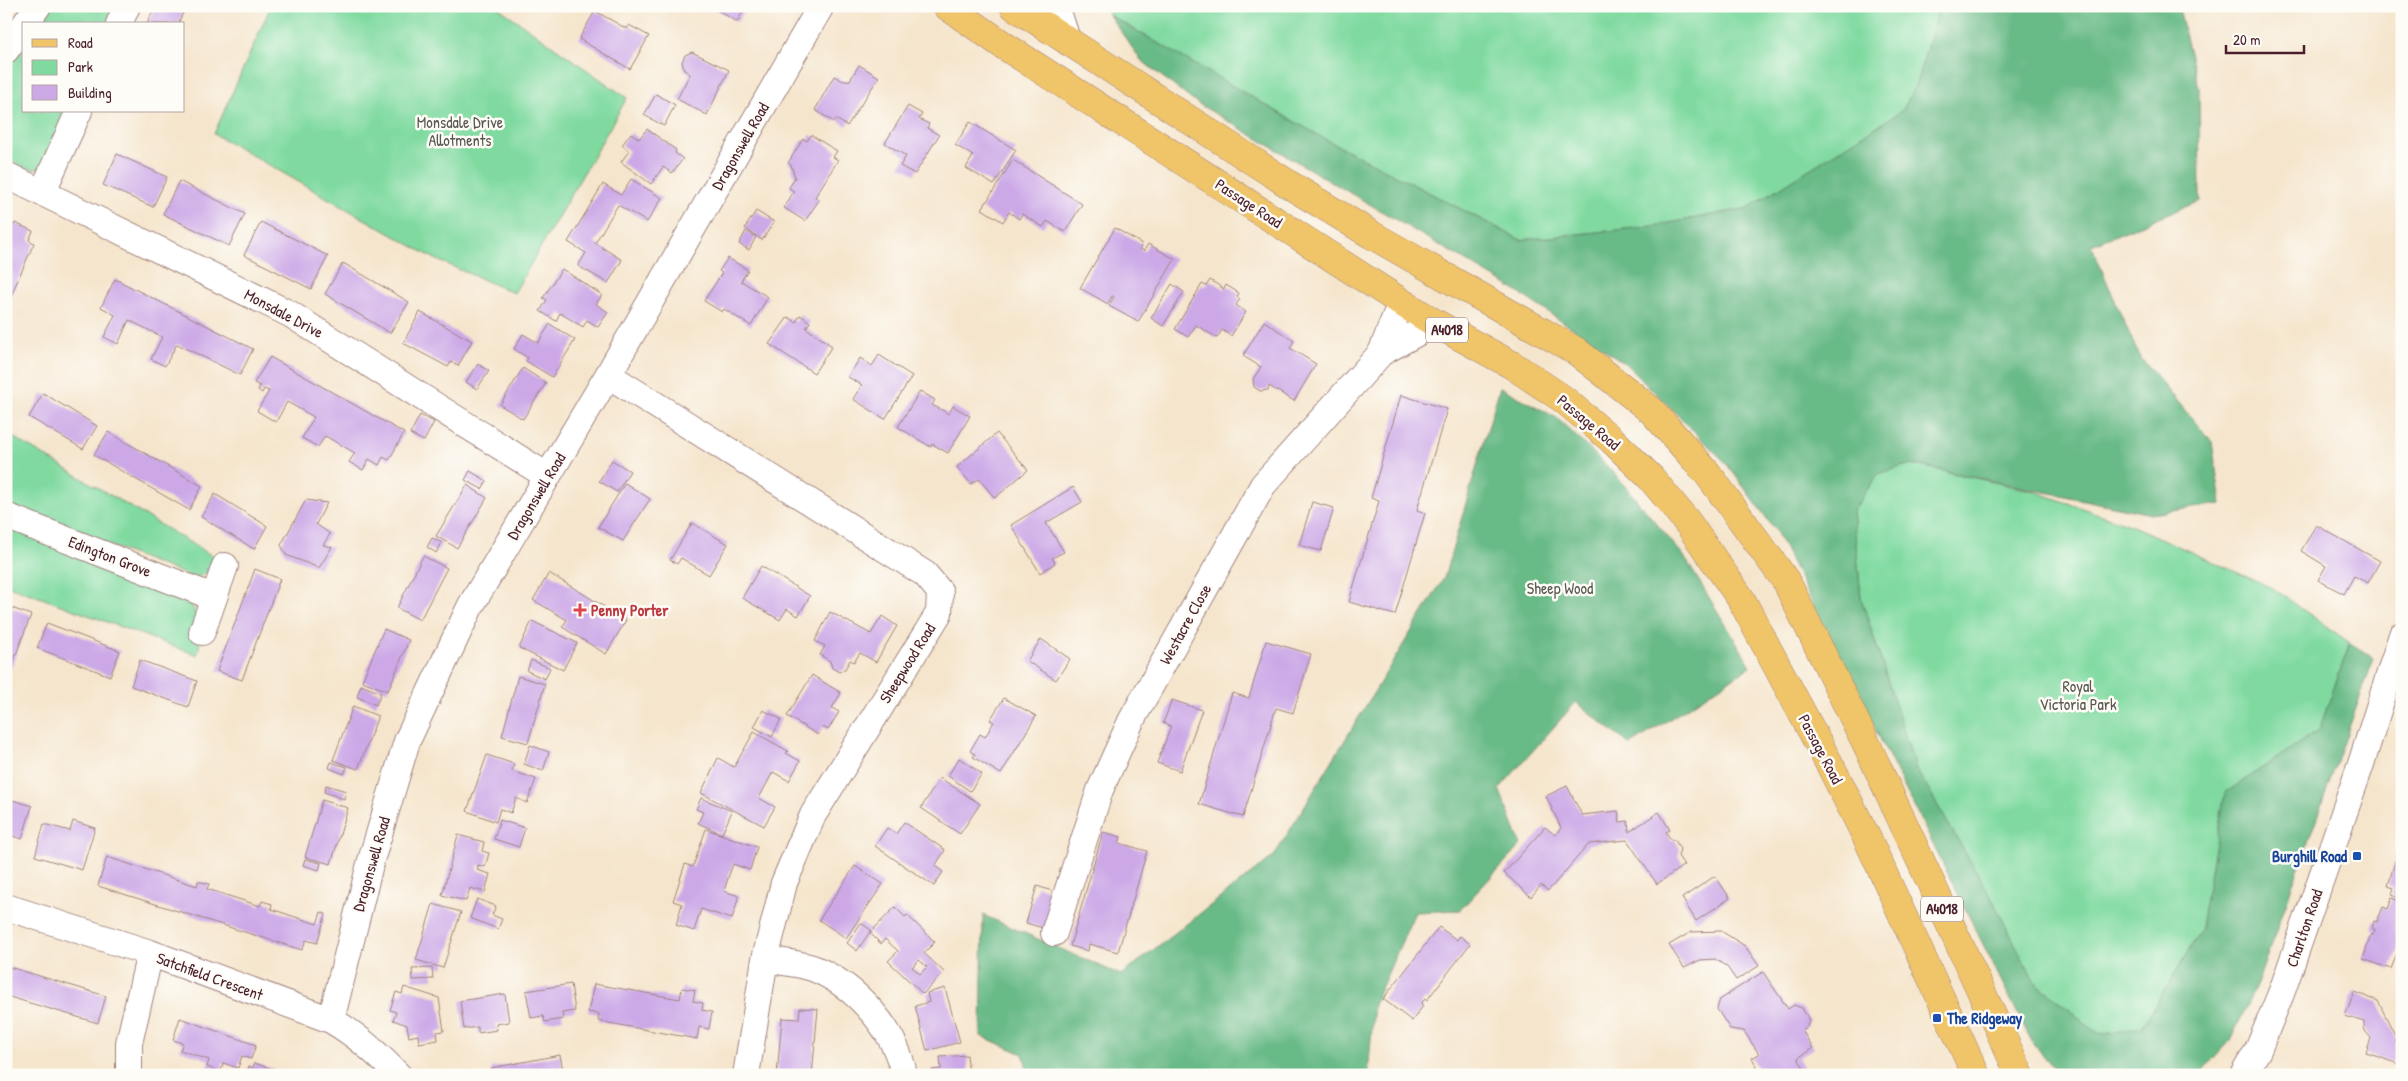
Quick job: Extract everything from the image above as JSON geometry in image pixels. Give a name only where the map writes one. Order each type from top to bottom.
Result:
[{"type":"main road","name":"Passage Road","points":[[947,6],[1003,45],[1401,302],[1512,365],[1563,399],[1612,440],[1651,478],[1688,523],[1741,599],[1868,840],[1976,1075]]},
{"type":"main road","name":"A4018","points":[[1014,6],[1364,230],[1576,351],[1652,411],[1708,474],[1786,581],[1866,743],[2020,1075]]},
{"type":"street","points":[[26,22],[38,6]]},
{"type":"street","points":[[120,22],[127,6]]},
{"type":"street","name":"Dragonswell Road","points":[[331,1020],[370,864],[408,741],[470,607],[608,375],[821,6]]},
{"type":"street","points":[[1056,6],[1068,42]]},
{"type":"street","points":[[6,50],[22,28]]},
{"type":"street","points":[[42,192],[79,112]]},
{"type":"street","name":"Monsdale Drive","points":[[6,175],[290,314],[547,476]]},
{"type":"street","name":"Westacre Close","points":[[1380,353],[1401,302]]},
{"type":"street","name":"Westacre Close","points":[[1054,933],[1100,790],[1131,721],[1258,493],[1293,449],[1380,353],[1435,323]]},
{"type":"street","name":"Sheepwood Road","points":[[608,375],[925,574],[940,592],[939,613],[813,815],[784,883],[765,959],[746,1075]]},
{"type":"street","name":"Edington Grove","points":[[6,516],[213,597]]},
{"type":"street","points":[[202,632],[225,566]]},
{"type":"street","name":"Charlton Road","points":[[2246,1074],[2282,991],[2360,766],[2402,635]]},
{"type":"street","name":"Satchfield Crescent","points":[[6,907],[150,953],[331,1020],[351,1032],[378,1054],[398,1075]]},
{"type":"street","points":[[129,1075],[129,1043],[150,953]]},
{"type":"street","points":[[765,959],[814,968],[842,984],[868,1007],[886,1030],[902,1065],[904,1075]]},
{"type":"green space","points":[[51,6],[117,6],[110,22],[40,22]]},
{"type":"green space","name":"Monsdale Drive Allotments","points":[[271,6],[496,6],[627,98],[514,293],[437,260],[214,134]]},
{"type":"green space","points":[[1105,6],[1940,6],[1916,84],[1903,110],[1748,208],[1654,226],[1521,240],[1323,138],[1109,15]]},
{"type":"green space","points":[[1940,6],[2178,6],[2199,88],[2200,201],[2091,245],[2139,356],[2212,442],[2221,504],[2151,514],[1911,464],[1878,474],[1853,511],[1861,598],[1916,769],[1990,895],[2034,981],[2100,1035],[2142,1027],[2200,932],[2225,793],[2319,730],[2350,643],[2374,658],[2257,984],[2230,1041],[2199,1075],[2060,1075],[2032,1042],[1776,531],[1726,463],[1626,364],[1507,285],[1192,100],[1141,60],[1109,15],[1323,138],[1521,240],[1654,226],[1748,208],[1903,110],[1916,84]]},
{"type":"green space","points":[[22,47],[22,112],[70,112],[44,166],[39,168],[25,168],[6,158],[6,69]]},
{"type":"green space","name":"Sheep Wood","points":[[1500,387],[1557,418],[1612,471],[1683,555],[1751,666],[1630,745],[1576,702],[1499,789],[1521,845],[1460,910],[1415,912],[1374,1004],[1368,1075],[1029,1075],[1023,1054],[981,1036],[983,915],[1121,975],[1274,856],[1444,578]]},
{"type":"green space","points":[[6,433],[221,561],[210,571],[195,578],[6,506]]},
{"type":"green space","name":"Royal Victoria Park","points":[[1911,464],[2034,491],[2135,527],[2274,589],[2350,643],[2319,730],[2225,793],[2200,932],[2142,1027],[2100,1035],[2034,981],[1990,895],[1916,769],[1861,598],[1853,511],[1878,473]]},
{"type":"green space","points":[[6,526],[186,597],[194,610],[199,625],[200,640],[197,655],[6,585]]},
{"type":"building","points":[[155,6],[186,6],[179,22],[148,22]]},
{"type":"building","points":[[711,6],[746,6],[737,22]]},
{"type":"building","points":[[595,11],[627,29],[629,25],[649,36],[630,69],[579,39]]},
{"type":"building","points":[[692,52],[729,70],[707,115],[677,99],[690,74],[684,70],[682,62],[685,55]]},
{"type":"building","points":[[859,65],[879,77],[847,126],[836,119],[834,122],[815,110],[834,76],[843,81],[850,80]]},
{"type":"building","points":[[656,94],[675,105],[664,126],[644,115]]},
{"type":"building","points":[[908,106],[922,114],[919,119],[929,124],[927,128],[939,135],[915,174],[900,166],[906,156],[885,143]]},
{"type":"building","points":[[970,122],[1016,150],[994,185],[966,168],[973,156],[955,145]]},
{"type":"building","points":[[647,129],[676,150],[675,153],[683,159],[672,173],[663,167],[651,184],[621,162],[629,151],[622,145],[631,133],[639,139]]},
{"type":"building","points":[[811,135],[837,151],[833,157],[838,160],[815,197],[819,200],[805,221],[784,208],[794,191],[789,188],[795,177],[791,165],[788,163],[803,139],[807,141]]},
{"type":"building","points":[[117,154],[167,177],[153,207],[103,185]]},
{"type":"building","points":[[1013,160],[1082,204],[1065,232],[1047,221],[1043,227],[1022,214],[1019,219],[1009,212],[1003,222],[982,209]]},
{"type":"building","points":[[631,179],[662,198],[647,222],[618,205],[595,243],[622,260],[608,283],[578,266],[586,253],[568,242],[603,184],[621,195]]},
{"type":"building","points":[[179,181],[245,214],[229,246],[163,214]]},
{"type":"building","points":[[756,211],[774,222],[762,240],[745,228]]},
{"type":"building","points":[[261,222],[328,256],[311,289],[244,255]]},
{"type":"building","points":[[15,223],[33,231],[29,240],[34,243],[10,298],[6,296],[6,236]]},
{"type":"building","points":[[1115,228],[1142,244],[1140,249],[1144,251],[1148,244],[1175,259],[1138,322],[1109,306],[1114,297],[1112,296],[1108,304],[1080,288]]},
{"type":"building","points":[[746,231],[756,237],[749,250],[739,244]]},
{"type":"building","points":[[728,258],[748,270],[741,281],[768,297],[751,326],[724,309],[722,312],[704,301],[722,273],[719,271]]},
{"type":"building","points":[[343,263],[409,302],[390,333],[325,294]]},
{"type":"building","points":[[562,269],[602,295],[596,304],[608,312],[598,327],[587,320],[583,327],[560,313],[556,321],[540,311],[547,300],[543,298]]},
{"type":"building","points":[[115,279],[253,349],[240,375],[177,344],[165,366],[151,359],[162,337],[129,320],[118,344],[104,337],[115,315],[101,307]]},
{"type":"building","points":[[1210,280],[1224,289],[1226,285],[1239,293],[1237,297],[1240,299],[1236,305],[1246,312],[1231,336],[1222,330],[1217,338],[1196,325],[1188,337],[1175,329],[1202,284],[1206,286]]},
{"type":"building","points":[[1172,284],[1184,292],[1163,326],[1151,318]]},
{"type":"building","points":[[420,312],[472,341],[458,366],[451,362],[448,367],[403,343]]},
{"type":"building","points":[[800,315],[810,322],[806,328],[832,346],[814,373],[769,344],[788,317],[796,322]]},
{"type":"building","points":[[1264,321],[1294,341],[1290,348],[1316,364],[1294,401],[1269,386],[1268,390],[1260,391],[1254,387],[1253,379],[1261,367],[1243,356]]},
{"type":"building","points":[[550,324],[575,340],[552,377],[526,361],[528,358],[514,349],[523,334],[538,343]]},
{"type":"building","points":[[879,355],[912,376],[885,419],[853,399],[862,385],[848,377],[860,358],[872,366]]},
{"type":"building","points":[[270,357],[404,433],[389,460],[383,457],[379,465],[369,459],[363,470],[349,462],[355,453],[325,436],[318,447],[302,438],[314,417],[287,402],[276,422],[257,411],[269,391],[264,389],[262,393],[258,390],[260,386],[254,383]]},
{"type":"building","points":[[478,364],[489,371],[477,389],[466,382]]},
{"type":"building","points":[[523,368],[546,383],[523,419],[500,405]]},
{"type":"building","points":[[920,391],[935,400],[932,405],[949,414],[953,406],[970,416],[948,453],[932,444],[931,447],[898,427]]},
{"type":"building","points":[[43,393],[97,426],[83,449],[29,417]]},
{"type":"building","points":[[1401,395],[1447,409],[1417,510],[1425,513],[1395,615],[1349,602],[1379,501],[1371,498]]},
{"type":"building","points":[[420,415],[434,422],[424,441],[410,434]]},
{"type":"building","points":[[108,432],[202,486],[189,510],[94,455]]},
{"type":"building","points":[[997,433],[1028,470],[995,498],[979,479],[971,484],[957,467]]},
{"type":"building","points":[[612,460],[630,471],[617,492],[599,481]]},
{"type":"building","points":[[470,471],[487,481],[482,489],[465,480]]},
{"type":"building","points":[[625,483],[650,499],[623,541],[598,527]]},
{"type":"building","points":[[467,485],[487,498],[457,548],[436,536]]},
{"type":"building","points":[[1073,487],[1082,502],[1046,523],[1064,552],[1052,558],[1055,563],[1040,573],[1011,525]]},
{"type":"building","points":[[215,494],[267,526],[254,549],[201,517]]},
{"type":"building","points":[[306,500],[327,503],[316,524],[330,534],[323,545],[332,547],[319,568],[286,555],[281,545]]},
{"type":"building","points":[[1312,502],[1334,508],[1321,551],[1299,545]]},
{"type":"building","points":[[692,523],[728,544],[709,575],[681,558],[677,564],[670,560]]},
{"type":"building","points":[[2316,525],[2380,561],[2368,583],[2354,576],[2344,594],[2318,580],[2326,566],[2301,551]]},
{"type":"building","points":[[432,538],[442,543],[436,553],[427,547]]},
{"type":"building","points":[[423,556],[447,568],[420,620],[397,608]]},
{"type":"building","points":[[761,566],[810,596],[798,616],[787,609],[780,620],[742,598]]},
{"type":"building","points":[[255,569],[280,579],[242,680],[217,671]]},
{"type":"building","name":"Penny Porter","points":[[549,573],[626,620],[606,654],[562,627],[567,620],[533,600]]},
{"type":"building","points":[[6,606],[31,615],[6,681]]},
{"type":"building","points":[[830,612],[871,634],[882,616],[897,626],[876,662],[860,653],[854,662],[850,660],[845,669],[839,672],[832,668],[830,661],[820,655],[825,646],[815,641]]},
{"type":"building","points":[[532,621],[577,643],[563,670],[519,648]]},
{"type":"building","points":[[47,623],[120,651],[110,676],[37,648]]},
{"type":"building","points":[[384,629],[409,640],[388,691],[362,681]]},
{"type":"building","points":[[1041,639],[1070,659],[1056,680],[1027,661]]},
{"type":"building","points":[[1266,641],[1311,654],[1293,713],[1276,708],[1243,817],[1199,804],[1232,693],[1249,698]]},
{"type":"building","points":[[140,660],[197,681],[188,707],[131,686]]},
{"type":"building","points":[[531,660],[550,668],[545,679],[527,671]]},
{"type":"building","points":[[812,675],[841,693],[832,708],[839,712],[828,730],[823,727],[818,735],[787,716]]},
{"type":"building","points":[[518,676],[545,684],[528,743],[502,736]]},
{"type":"building","points":[[361,685],[381,693],[376,705],[357,697]]},
{"type":"building","points":[[1004,698],[1036,716],[1001,774],[973,757],[975,754],[970,751],[980,734],[985,737],[994,722],[990,720]]},
{"type":"building","points":[[1172,700],[1202,710],[1180,771],[1157,763],[1171,726],[1163,723]]},
{"type":"building","points":[[353,706],[378,716],[358,769],[333,760]]},
{"type":"building","points":[[763,710],[781,719],[772,737],[754,727]]},
{"type":"building","points":[[754,732],[788,751],[786,753],[800,761],[789,781],[773,772],[759,798],[775,807],[764,826],[701,793],[718,758],[734,767]]},
{"type":"building","points":[[530,745],[549,752],[543,771],[524,764]]},
{"type":"building","points":[[487,755],[514,764],[512,771],[536,779],[527,803],[516,798],[511,813],[500,809],[496,822],[467,811]]},
{"type":"building","points":[[959,758],[982,774],[970,791],[948,776]]},
{"type":"building","points":[[331,762],[347,767],[344,774],[329,768]]},
{"type":"building","points":[[940,778],[980,804],[960,834],[921,808]]},
{"type":"building","points":[[326,785],[346,791],[344,799],[324,792]]},
{"type":"building","points":[[1567,786],[1582,815],[1618,811],[1620,822],[1628,821],[1629,832],[1659,812],[1670,830],[1666,832],[1671,840],[1675,840],[1680,849],[1678,856],[1684,865],[1657,884],[1627,840],[1589,844],[1548,891],[1541,885],[1531,897],[1504,873],[1545,827],[1555,835],[1561,828],[1546,796]]},
{"type":"building","points":[[6,798],[32,806],[22,839],[6,834]]},
{"type":"building","points":[[701,798],[732,811],[722,834],[698,823],[703,812],[696,809]]},
{"type":"building","points":[[322,800],[348,808],[331,864],[305,857]]},
{"type":"building","points":[[500,820],[525,828],[519,847],[494,839]]},
{"type":"building","points":[[73,821],[95,828],[82,870],[35,856],[44,824],[70,831]]},
{"type":"building","points":[[904,822],[945,850],[935,866],[943,872],[934,886],[875,846],[887,828],[896,834]]},
{"type":"building","points":[[706,829],[757,847],[750,870],[733,864],[728,878],[724,891],[739,896],[732,919],[701,909],[694,931],[676,925],[682,904],[673,901],[685,864],[693,867]]},
{"type":"building","points":[[1103,832],[1121,837],[1119,843],[1147,851],[1118,952],[1089,944],[1088,951],[1070,946]]},
{"type":"building","points":[[458,835],[484,842],[482,851],[489,853],[485,867],[478,865],[477,870],[490,874],[485,892],[470,888],[466,901],[442,895]]},
{"type":"building","points":[[2399,849],[2402,850],[2402,899],[2392,895],[2394,888],[2388,886],[2395,861],[2397,862],[2399,857],[2396,856]]},
{"type":"building","points":[[107,857],[197,886],[198,881],[209,884],[207,889],[260,906],[262,901],[272,904],[271,909],[317,924],[321,912],[326,914],[317,943],[306,940],[302,950],[98,886]]},
{"type":"building","points":[[305,859],[321,863],[319,870],[303,865]]},
{"type":"building","points":[[855,866],[883,884],[846,938],[819,920]]},
{"type":"building","points":[[1715,876],[1730,898],[1696,921],[1682,898]]},
{"type":"building","points":[[1037,886],[1058,893],[1046,929],[1026,923]]},
{"type":"building","points":[[2392,898],[2402,902],[2402,941],[2391,969],[2363,959],[2371,934],[2373,935],[2375,929],[2372,929],[2374,921],[2377,922],[2383,907],[2388,909]]},
{"type":"building","points":[[477,899],[496,906],[492,915],[502,919],[498,929],[470,918]]},
{"type":"building","points":[[433,904],[461,912],[443,968],[416,960]]},
{"type":"building","points":[[895,907],[905,917],[907,915],[935,942],[924,953],[944,972],[923,994],[888,961],[898,951],[885,939],[881,944],[870,933]],"holes":[[[919,960],[927,967],[920,974],[912,967]]]},
{"type":"building","points":[[861,923],[871,930],[857,951],[847,943]]},
{"type":"building","points":[[1439,927],[1457,940],[1460,936],[1470,944],[1427,1000],[1425,999],[1421,1004],[1423,1006],[1412,1021],[1383,999]]},
{"type":"building","points":[[1721,931],[1745,946],[1759,966],[1736,980],[1727,967],[1715,959],[1700,960],[1684,968],[1669,945],[1691,932]]},
{"type":"building","points":[[6,966],[106,996],[98,1023],[6,996]]},
{"type":"building","points":[[432,968],[433,979],[413,980],[412,969]]},
{"type":"building","points":[[1763,972],[1788,1009],[1794,1005],[1802,1008],[1809,1020],[1807,1027],[1802,1030],[1813,1048],[1798,1058],[1808,1075],[1762,1075],[1752,1058],[1759,1054],[1744,1031],[1730,1029],[1717,1009],[1720,999]]},
{"type":"building","points":[[571,984],[575,1011],[562,1013],[563,1019],[545,1022],[543,1016],[531,1018],[526,991]]},
{"type":"building","points":[[594,984],[680,999],[682,988],[695,990],[693,1001],[703,1003],[702,1010],[712,1012],[709,1029],[699,1027],[697,1039],[598,1021],[599,1014],[588,1012]]},
{"type":"building","points":[[404,987],[439,998],[444,1031],[437,1032],[438,1040],[419,1043],[418,1035],[409,1037],[407,1025],[393,1020],[396,1012],[390,1010],[396,992],[402,994]]},
{"type":"building","points":[[945,988],[960,1042],[927,1051],[915,1006],[929,1002],[927,993]]},
{"type":"building","points":[[2354,992],[2378,1001],[2396,1037],[2394,1041],[2402,1043],[2400,1064],[2366,1053],[2371,1038],[2364,1030],[2364,1022],[2345,1016]]},
{"type":"building","points":[[505,994],[509,1022],[496,1024],[497,1030],[478,1033],[478,1027],[464,1029],[460,1001]]},
{"type":"building","points":[[800,1008],[818,1009],[812,1075],[777,1075],[782,1018],[799,1019]]},
{"type":"building","points":[[180,1018],[256,1045],[251,1059],[242,1056],[238,1068],[223,1063],[221,1072],[207,1067],[209,1060],[180,1050],[183,1043],[173,1040]]},
{"type":"building","points":[[560,1055],[564,1075],[492,1075],[491,1068]]},
{"type":"building","points":[[967,1055],[969,1075],[933,1075],[932,1070],[941,1069],[940,1057]]},
{"type":"building","points":[[254,1063],[289,1075],[246,1075],[249,1066],[253,1068]]},
{"type":"place","name":"Penny Porter","points":[[580,610]]},
{"type":"place","name":"Burghill Road","points":[[2357,856]]},
{"type":"place","name":"The Ridgeway","points":[[1937,1018]]}]
